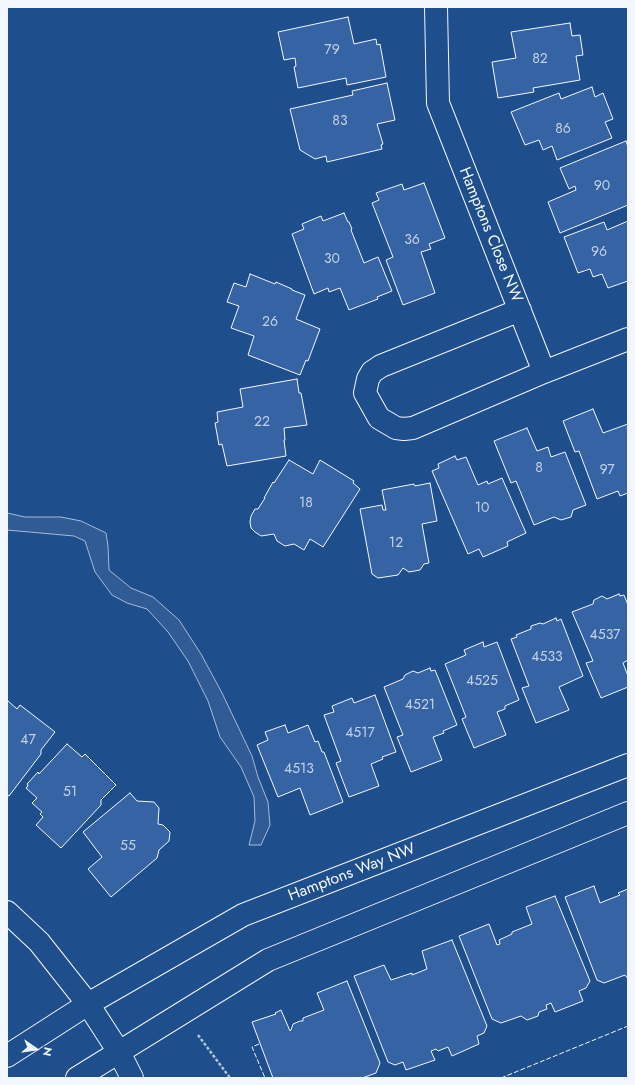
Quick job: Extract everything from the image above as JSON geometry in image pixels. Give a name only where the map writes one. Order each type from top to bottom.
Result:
[{"type":"street","name":"Hamptons Close NW","points":[[436,7],[438,103],[544,372]]},
{"type":"street","points":[[520,310],[381,366],[372,372],[368,379],[365,393],[379,418],[396,428],[413,428],[544,372],[628,339]]},
{"type":"street","name":"Hamptons Way NW","points":[[7,1056],[88,1004],[243,915],[628,765]]},
{"type":"street","points":[[77,1078],[268,960],[628,813]]},
{"type":"street","points":[[7,912],[39,942],[88,1004],[119,1052],[132,1078]]},
{"type":"path","points":[[194,1030],[230,1078]]},
{"type":"shaded area","points":[[7,513],[25,517],[61,517],[81,521],[106,533],[109,570],[131,588],[153,597],[179,620],[201,654],[222,693],[252,756],[258,777],[268,802],[270,825],[261,845],[249,845],[255,821],[254,797],[241,767],[220,737],[208,701],[188,661],[168,632],[147,609],[127,603],[112,595],[95,572],[85,541],[74,536],[7,530]]},
{"type":"building","points":[[348,17],[354,44],[376,39],[377,45],[380,44],[386,77],[347,85],[346,78],[298,88],[294,67],[296,66],[295,58],[284,60],[278,32]]},
{"type":"building","points":[[570,23],[572,36],[580,35],[583,55],[576,56],[580,80],[533,88],[534,92],[498,98],[492,62],[516,58],[511,32]]},
{"type":"building","points":[[387,83],[395,120],[377,124],[383,144],[381,145],[382,149],[327,162],[326,156],[315,159],[300,150],[290,109],[353,95],[352,91]]},
{"type":"building","points":[[592,87],[595,97],[603,93],[613,119],[605,122],[612,138],[557,160],[552,146],[543,150],[539,140],[525,145],[511,112],[559,93],[561,99]]},
{"type":"building","points":[[626,141],[628,147],[628,205],[560,233],[548,202],[576,190],[575,186],[569,189],[560,168]]},
{"type":"building","points":[[424,183],[445,238],[429,244],[431,249],[421,252],[435,293],[403,305],[386,260],[393,257],[372,203],[379,200],[376,193],[402,184],[404,190]]},
{"type":"building","points":[[344,213],[352,229],[351,230],[364,263],[378,257],[392,291],[377,297],[378,299],[349,310],[340,288],[329,292],[328,288],[314,294],[292,234],[304,229],[302,224],[321,216],[323,221]]},
{"type":"building","points":[[628,221],[628,281],[608,288],[602,274],[593,277],[590,269],[578,273],[564,237],[604,222],[607,230]]},
{"type":"building","points":[[250,274],[275,284],[276,282],[305,295],[296,319],[320,329],[308,361],[306,360],[300,375],[248,355],[254,336],[231,328],[239,306],[227,302],[234,283],[246,287]]},
{"type":"building","points":[[297,379],[307,425],[284,428],[286,456],[227,466],[222,444],[219,445],[215,423],[218,422],[217,412],[243,407],[240,389]]},
{"type":"building","points":[[593,409],[603,433],[628,424],[628,493],[620,496],[618,491],[597,499],[579,451],[575,452],[563,421]]},
{"type":"building","points":[[527,428],[537,451],[548,447],[551,457],[565,452],[586,505],[573,510],[571,517],[561,520],[554,517],[534,525],[516,481],[511,483],[494,441]]},
{"type":"building","points":[[455,456],[457,460],[466,457],[478,485],[487,481],[488,484],[502,478],[526,533],[507,542],[508,546],[483,557],[479,549],[468,554],[432,471],[439,468],[438,464]]},
{"type":"building","points":[[289,460],[313,474],[320,460],[354,481],[353,483],[360,489],[323,547],[310,539],[304,550],[294,544],[285,546],[277,541],[274,534],[261,536],[251,528],[251,516],[255,509],[258,509],[273,482],[274,483]]},
{"type":"building","points":[[430,483],[437,521],[422,524],[429,563],[424,564],[420,570],[409,572],[403,568],[398,575],[378,578],[372,574],[360,509],[382,505],[383,510],[386,510],[382,490],[414,484],[415,486]]},
{"type":"building","points":[[619,594],[620,596],[624,595],[628,605],[628,660],[623,663],[628,676],[628,687],[601,698],[586,663],[593,661],[572,612],[593,604],[594,600],[602,596],[607,599]]},
{"type":"building","points":[[556,618],[557,621],[561,619],[583,676],[559,687],[569,710],[536,723],[522,688],[529,686],[511,639],[517,637],[516,635],[531,629],[531,626],[540,623],[543,624]]},
{"type":"building","points":[[483,642],[484,647],[497,642],[519,700],[505,706],[505,709],[497,712],[506,735],[474,748],[462,719],[466,717],[445,664],[466,655],[464,650]]},
{"type":"building","points":[[430,668],[431,671],[435,670],[457,725],[443,731],[444,733],[433,737],[442,760],[411,772],[397,737],[403,735],[384,687],[403,679],[405,675],[413,671],[418,673]]},
{"type":"building","points":[[375,695],[396,752],[382,757],[383,759],[371,764],[379,786],[349,797],[336,763],[341,761],[324,715],[334,712],[332,706],[352,698],[354,703]]},
{"type":"building","points":[[7,700],[17,709],[20,705],[55,732],[41,750],[41,754],[9,796],[7,795]]},
{"type":"building","points":[[285,725],[288,733],[308,725],[315,742],[318,741],[322,752],[324,752],[343,802],[310,815],[300,788],[278,797],[257,745],[268,740],[265,732]]},
{"type":"building","points":[[67,744],[82,757],[85,754],[116,785],[101,800],[101,805],[61,848],[36,825],[43,817],[40,814],[42,812],[32,803],[37,798],[26,788],[28,786],[27,784],[38,772],[39,774]]},
{"type":"building","points":[[130,793],[137,801],[154,802],[159,808],[158,824],[163,825],[170,832],[169,841],[159,850],[157,858],[111,897],[88,869],[102,857],[83,832]]},
{"type":"building","points":[[594,886],[600,903],[620,895],[618,893],[628,889],[628,979],[625,975],[604,983],[597,980],[565,897]]},
{"type":"building","points":[[555,896],[590,981],[586,988],[579,991],[583,1001],[555,1012],[551,1003],[546,1005],[547,1009],[539,1012],[538,1016],[527,1020],[521,1016],[501,1023],[492,1019],[459,936],[489,924],[497,945],[500,944],[499,940],[512,934],[512,932],[532,924],[526,907]]},
{"type":"building","points":[[452,940],[487,1026],[484,1033],[477,1036],[479,1044],[452,1056],[448,1047],[438,1051],[436,1049],[431,1051],[435,1060],[406,1070],[403,1062],[395,1065],[388,1062],[354,976],[384,965],[391,980],[412,973],[412,975],[427,969],[422,951]]},
{"type":"building","points":[[347,981],[380,1063],[376,1073],[362,1078],[273,1078],[252,1022],[276,1014],[275,1013],[281,1010],[290,1031],[293,1024],[303,1021],[303,1018],[324,1010],[317,993]]},
{"type":"fence","points":[[501,1078],[628,1026]]},
{"type":"fence","points":[[259,1044],[252,1047],[265,1078]]}]
